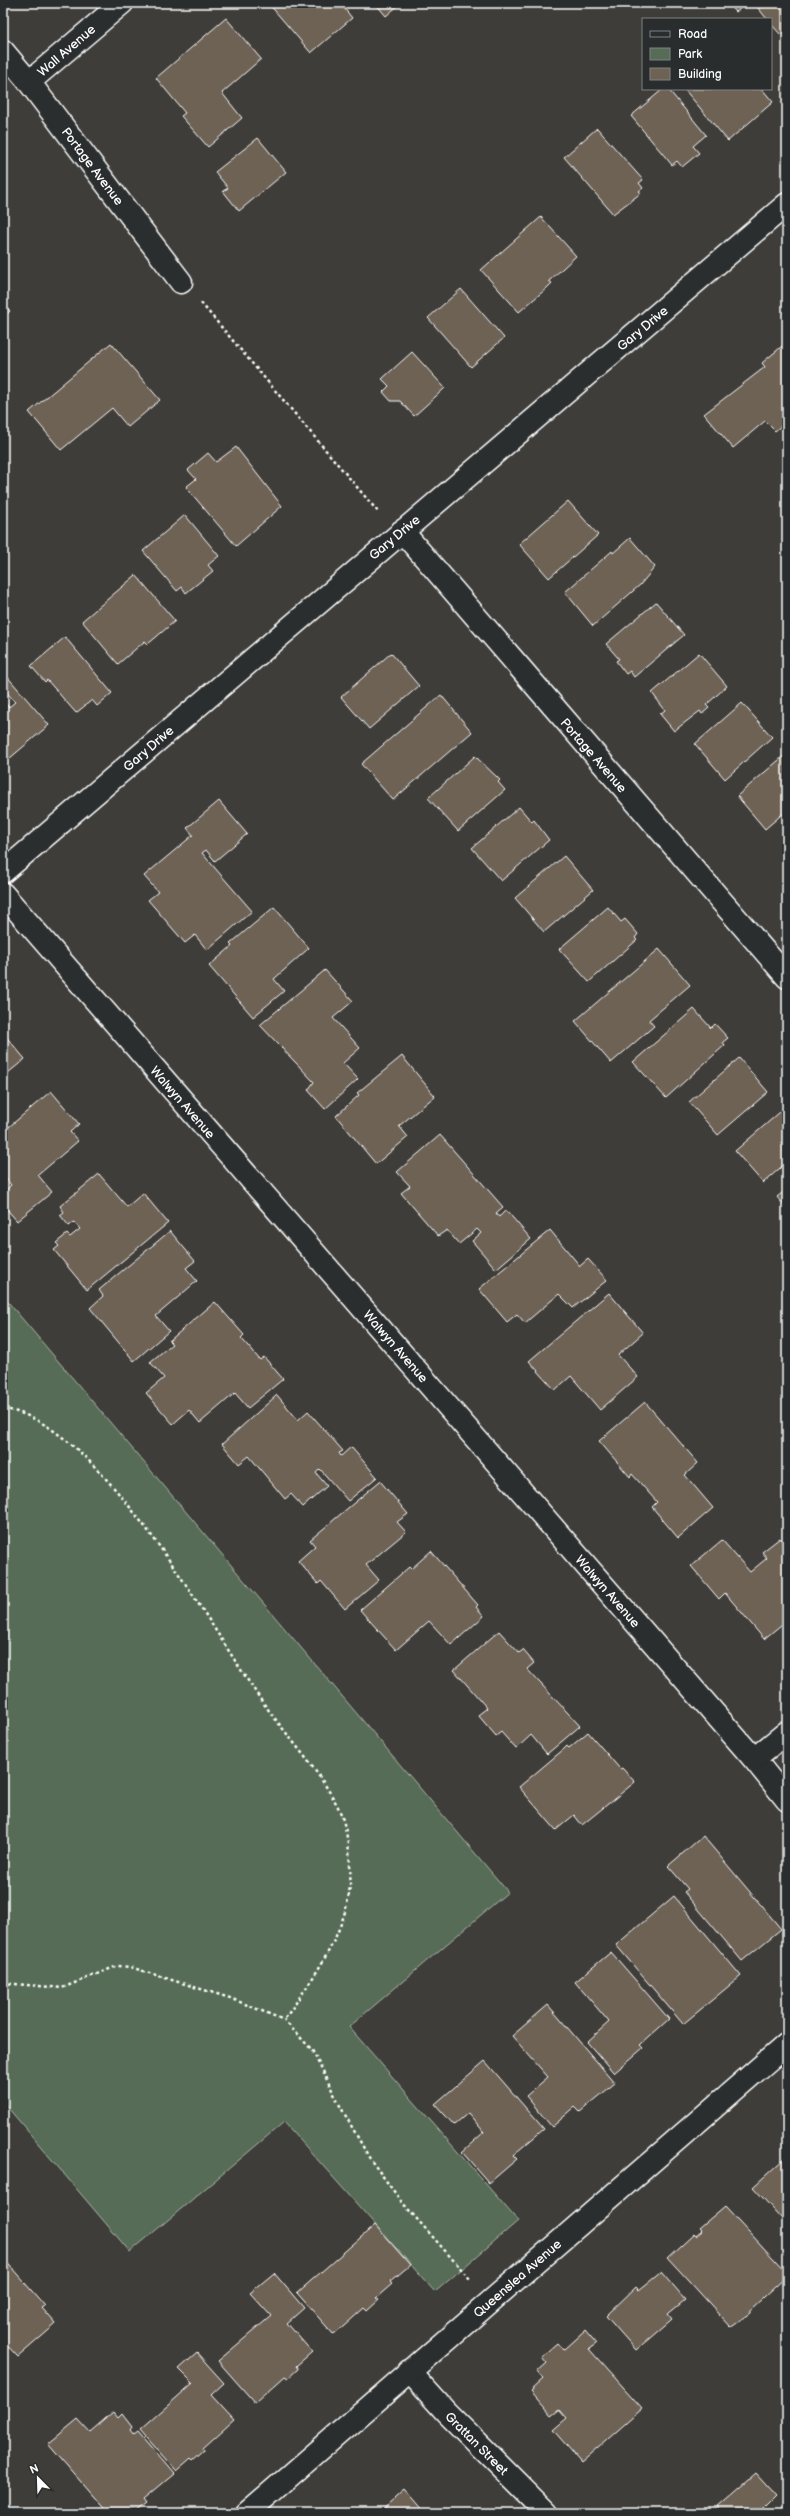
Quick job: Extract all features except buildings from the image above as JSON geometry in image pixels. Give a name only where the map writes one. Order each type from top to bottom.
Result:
[{"type":"street","name":"Wall Avenue","points":[[29,82],[122,3]]},
{"type":"street","name":"Portage Avenue","points":[[3,52],[29,82],[181,282]]},
{"type":"street","name":"Gary Drive","points":[[3,872],[399,533],[787,204]]},
{"type":"street","name":"Portage Avenue","points":[[399,533],[787,977]]},
{"type":"street","name":"Walwyn Avenue","points":[[3,894],[754,1759],[787,1800]]},
{"type":"street","points":[[754,1759],[787,1732]]},
{"type":"street","name":"Queenslea Avenue","points":[[247,2513],[787,2044]]},
{"type":"street","name":"Grattan Street","points":[[410,2371],[446,2412],[547,2513]]},
{"type":"path","points":[[181,282],[201,302],[399,533]]},
{"type":"path","points":[[3,1409],[25,1414],[63,1438],[103,1476],[140,1519],[255,1691],[315,1769],[338,1807],[345,1827],[350,1867],[350,1886],[346,1905],[327,1954],[284,2020]]},
{"type":"path","points":[[3,1983],[62,1988],[117,1966],[130,1967],[230,1998],[284,2020],[312,2050],[339,2104],[370,2159],[401,2201],[490,2301]]},
{"type":"green space","points":[[3,1296],[508,1892],[349,2027],[518,2221],[435,2292],[284,2122],[130,2252],[3,2102]]}]
